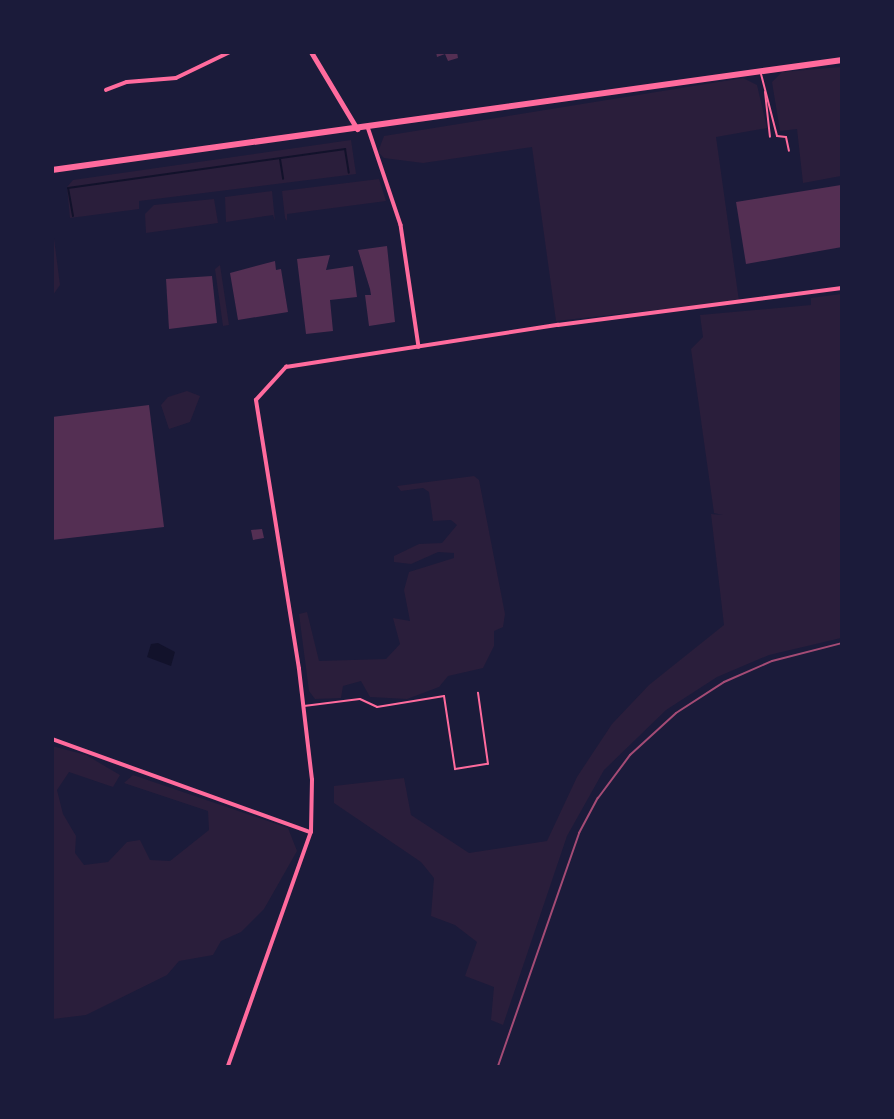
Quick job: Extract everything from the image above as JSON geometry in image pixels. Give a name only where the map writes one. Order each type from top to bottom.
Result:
[{"type":"highway","points":[[52,170],[356,129],[760,69],[842,60]]},
{"type":"main road","points":[[311,52],[356,129]]},
{"type":"street","points":[[106,90],[127,82],[176,78],[229,52]]},
{"type":"street","points":[[368,127],[401,225],[418,347]]},
{"type":"street","points":[[228,1066],[312,832],[312,780],[303,706],[256,400],[286,367],[842,288]]},
{"type":"street","points":[[52,739],[312,832]]},
{"type":"lane","points":[[760,69],[777,136],[786,137],[789,151]]},
{"type":"lane","points":[[765,90],[771,137]]},
{"type":"lane","points":[[303,706],[360,699],[377,707],[444,696],[455,769],[488,764],[478,693]]},
{"type":"shaded area","points":[[841,67],[841,176],[803,183],[797,129],[780,131],[772,82],[782,72]]},
{"type":"shaded area","points":[[743,78],[757,85],[767,128],[716,137],[739,301],[556,321],[532,147],[423,163],[384,158],[378,152],[384,136]]},
{"type":"shaded area","points":[[351,140],[356,174],[139,201],[139,209],[70,218],[67,187],[73,180]]},
{"type":"shaded area","points":[[379,179],[386,201],[287,214],[287,221],[285,218],[282,191]]},
{"type":"shaded area","points":[[272,191],[275,221],[273,215],[226,222],[225,197]]},
{"type":"shaded area","points":[[214,199],[218,223],[146,233],[145,214],[154,205]]},
{"type":"shaded area","points":[[52,223],[60,285],[53,295],[52,295]]},
{"type":"shaded area","points":[[220,265],[229,325],[223,326],[215,269]]},
{"type":"shaded area","points":[[841,294],[841,638],[769,655],[717,677],[666,710],[604,770],[567,836],[503,1025],[491,1020],[494,987],[465,976],[477,942],[455,925],[431,916],[434,878],[421,862],[334,803],[334,786],[404,778],[411,815],[469,853],[547,841],[577,777],[612,724],[649,685],[724,625],[711,514],[723,515],[714,513],[691,349],[703,337],[700,315],[811,305],[811,298]]},
{"type":"shaded area","points":[[187,391],[200,396],[190,422],[169,429],[161,405],[168,397]]},
{"type":"shaded area","points":[[474,476],[479,480],[505,614],[503,627],[494,631],[494,646],[483,668],[448,676],[439,687],[407,699],[370,697],[361,681],[343,686],[341,698],[315,699],[309,691],[299,614],[307,612],[319,661],[386,659],[400,644],[393,618],[410,621],[404,590],[409,572],[454,558],[454,553],[438,552],[411,564],[394,562],[394,556],[419,544],[442,543],[457,525],[451,520],[433,521],[429,492],[423,488],[401,491],[397,486]]},
{"type":"shaded area","points":[[158,643],[175,652],[171,666],[147,657],[151,644]]},
{"type":"shaded area","points":[[52,746],[86,755],[120,775],[113,787],[69,772],[57,790],[63,814],[76,836],[75,853],[84,865],[108,862],[127,842],[140,840],[150,860],[170,861],[209,830],[208,811],[124,783],[133,775],[288,828],[297,851],[264,909],[241,932],[221,941],[213,955],[179,961],[167,975],[86,1015],[53,1019]]},
{"type":"building","points":[[436,52],[457,52],[458,58],[448,61],[445,54],[437,57]]},
{"type":"building","points":[[841,185],[842,247],[746,264],[736,202]]},
{"type":"building","points":[[387,246],[395,322],[369,326],[365,295],[371,295],[358,250]]},
{"type":"building","points":[[330,255],[326,270],[353,266],[357,297],[330,300],[333,331],[306,334],[297,259]]},
{"type":"building","points":[[275,261],[276,270],[281,269],[288,312],[238,320],[230,273]]},
{"type":"building","points":[[212,276],[217,323],[169,329],[166,279]]},
{"type":"building","points":[[149,405],[164,527],[52,540],[52,417]]},
{"type":"building","points":[[262,529],[264,538],[253,540],[251,530]]},
{"type":"waterway","points":[[73,216],[68,188],[345,149],[349,173]]},
{"type":"waterway","points":[[280,159],[283,179]]},
{"type":"railway","points":[[498,1066],[579,833],[598,798],[630,755],[676,713],[724,682],[772,661],[842,643]]}]
